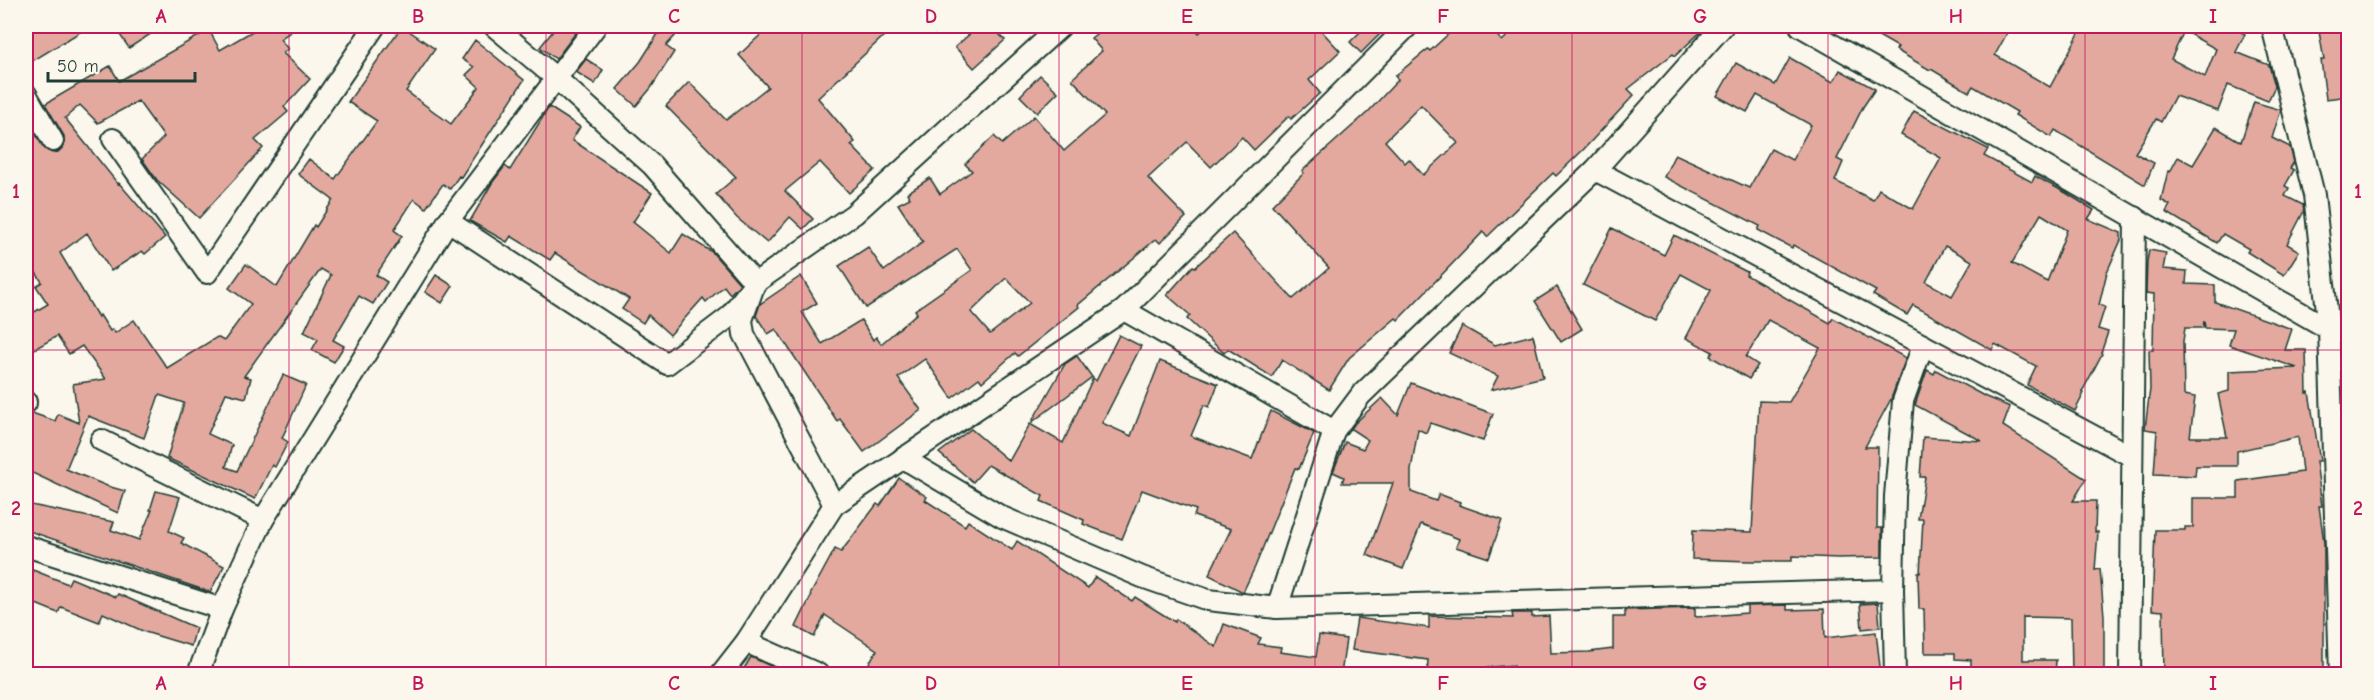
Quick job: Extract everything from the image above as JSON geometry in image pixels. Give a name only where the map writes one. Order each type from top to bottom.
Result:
[{"type":"street","points":[[113,139],[207,273],[375,26]]},
{"type":"street","points":[[494,26],[557,79],[652,165],[755,283]]},
{"type":"street","points":[[198,675],[222,609],[263,520],[448,221],[596,26]]},
{"type":"street","points":[[448,221],[667,364],[729,317],[755,283],[854,214],[1061,26]]},
{"type":"street","points":[[721,675],[746,642],[834,505],[1124,310],[1408,26]]},
{"type":"street","points":[[1277,608],[1334,431],[1361,395],[1595,170],[1722,26]]},
{"type":"street","points":[[1800,26],[2330,329]]},
{"type":"street","points":[[2272,26],[2314,195],[2330,329],[2340,675]]},
{"type":"street","points":[[26,94],[53,141]]},
{"type":"street","points":[[1595,170],[2131,456]]},
{"type":"street","points":[[2130,675],[2134,217]]},
{"type":"street","points":[[755,283],[742,320],[744,334],[834,505]]},
{"type":"street","points":[[1124,310],[1334,431]]},
{"type":"street","points":[[1895,675],[1893,590],[1896,496],[1903,401],[1923,345]]},
{"type":"street","points":[[101,440],[263,520]]},
{"type":"street","points":[[903,458],[1002,517],[1142,577],[1208,600],[1277,608],[1893,590]]},
{"type":"street","points":[[26,546],[222,609]]},
{"type":"street","points":[[746,642],[818,675]]},
{"type":"building","points":[[26,26],[90,26],[26,65]]},
{"type":"building","points":[[114,26],[163,26],[129,48]]},
{"type":"building","points":[[261,26],[299,26],[280,39],[288,49],[283,53],[310,79],[284,107],[288,112],[255,140],[263,148],[199,218],[157,180],[142,159],[164,137],[138,101],[98,123],[80,105],[65,118],[118,184],[165,237],[145,254],[142,251],[111,271],[87,233],[60,253],[98,317],[100,315],[110,331],[113,329],[115,333],[134,320],[167,368],[217,337],[224,341],[251,304],[229,288],[246,264],[277,287],[314,225],[316,227],[333,200],[298,174],[309,159],[335,179],[377,121],[348,102],[402,26],[435,49],[406,91],[451,124],[479,87],[466,75],[474,67],[462,59],[475,40],[524,80],[461,177],[459,176],[450,189],[443,184],[426,208],[414,199],[394,230],[402,236],[376,275],[387,282],[373,304],[359,296],[333,340],[344,346],[334,362],[312,350],[318,339],[304,332],[331,275],[321,269],[244,376],[251,378],[246,398],[226,393],[208,434],[232,445],[226,467],[237,471],[283,375],[306,385],[282,438],[288,442],[275,467],[272,465],[255,499],[167,458],[184,403],[159,395],[144,438],[88,416],[66,469],[125,491],[118,513],[26,470],[26,432],[32,413],[55,421],[58,414],[79,423],[73,384],[106,379],[82,346],[69,354],[57,336],[26,354],[26,317],[48,304],[36,286],[42,282],[26,257],[26,117],[43,147],[52,153],[58,152],[64,146],[64,136],[45,104],[110,66],[119,81],[209,30],[220,50]]},
{"type":"building","points":[[557,26],[581,26],[556,59],[540,47]]},
{"type":"building","points":[[663,26],[684,26],[666,46],[674,52],[651,88],[636,106],[617,89],[640,62]]},
{"type":"building","points":[[770,26],[878,26],[886,34],[818,98],[855,142],[851,145],[875,170],[849,193],[820,162],[785,191],[813,219],[803,229],[790,217],[767,243],[737,218],[716,194],[736,177],[666,106],[689,82],[726,120],[768,87],[739,55]]},
{"type":"building","points":[[979,26],[991,26],[1005,40],[974,68],[955,47]]},
{"type":"building","points":[[1106,26],[1192,26],[1199,33],[1208,26],[1317,26],[1340,51],[1309,80],[1320,93],[1291,119],[1289,116],[1254,150],[1242,137],[1211,167],[1187,142],[1148,178],[1186,217],[1160,243],[1156,239],[1078,305],[1079,307],[1018,356],[1015,353],[982,382],[979,378],[952,398],[925,359],[898,378],[921,410],[864,452],[840,419],[837,421],[776,329],[768,334],[756,316],[760,304],[801,276],[817,303],[802,312],[822,344],[861,320],[873,340],[876,337],[881,344],[917,313],[915,310],[972,270],[957,249],[866,308],[839,266],[868,247],[884,271],[923,242],[898,204],[910,198],[907,193],[930,178],[940,194],[972,171],[965,164],[994,136],[1002,144],[1034,116],[1064,151],[1105,115],[1072,79],[1102,51],[1091,38]],"holes":[[[1006,278],[1030,303],[990,334],[971,312]]]},
{"type":"building","points":[[1366,26],[1388,26],[1361,53],[1350,42]]},
{"type":"building","points":[[1457,26],[1488,26],[1502,41],[1518,26],[1707,26],[1675,56],[1673,54],[1628,89],[1634,95],[1584,149],[1556,176],[1553,173],[1487,237],[1483,232],[1398,320],[1396,318],[1349,358],[1329,390],[1282,360],[1272,377],[1228,349],[1224,353],[1187,319],[1190,315],[1167,295],[1193,266],[1195,267],[1233,233],[1293,299],[1329,268],[1272,205],[1304,173],[1302,171],[1368,112],[1398,80],[1395,76],[1428,49],[1430,51]],"holes":[[[1421,105],[1458,143],[1423,175],[1409,159],[1405,163],[1385,141]]]},
{"type":"building","points":[[1861,26],[2011,26],[1995,55],[2050,87],[2083,26],[2229,26],[2245,34],[2236,52],[2269,65],[2275,86],[2268,101],[2228,85],[2218,111],[2175,96],[2161,122],[2156,119],[2135,153],[2154,163],[2145,185],[2055,130],[2051,137],[2015,115],[2017,112],[1973,86],[1969,92],[1896,50],[1898,47]],"holes":[[[2184,31],[2216,49],[2205,77],[2171,59]]]},
{"type":"building","points":[[2318,26],[2349,26],[2349,96],[2326,99],[2321,60],[2324,60]]},
{"type":"building","points":[[1790,58],[1833,82],[1840,70],[1875,89],[1863,107],[1837,159],[1843,162],[1835,181],[1873,200],[1879,189],[1913,209],[1941,158],[1901,135],[1914,111],[1988,149],[1984,156],[2032,182],[2035,176],[2066,193],[2094,210],[2088,219],[2121,233],[2121,240],[2107,272],[2099,305],[2105,307],[2098,329],[2108,332],[2102,354],[2082,392],[2084,393],[2075,411],[2027,385],[2036,366],[1995,344],[1992,350],[1913,305],[1907,315],[1873,295],[1876,291],[1793,245],[1792,248],[1758,230],[1760,226],[1664,177],[1675,154],[1749,188],[1771,149],[1792,160],[1811,125],[1757,95],[1747,112],[1717,96],[1736,63],[1775,85]],"holes":[[[2041,214],[2067,230],[2047,282],[2012,263]],[[1945,246],[1972,261],[1952,296],[1926,282]]]},
{"type":"building","points":[[586,59],[603,70],[595,84],[576,72]]},
{"type":"building","points":[[1040,75],[1058,92],[1037,113],[1020,96]]},
{"type":"building","points":[[2254,102],[2281,110],[2272,138],[2290,147],[2294,162],[2290,168],[2294,170],[2285,186],[2289,188],[2285,196],[2303,205],[2304,211],[2287,244],[2299,251],[2284,275],[2247,252],[2249,249],[2223,234],[2217,243],[2166,212],[2170,205],[2161,200],[2168,171],[2170,172],[2178,157],[2193,165],[2216,127],[2241,142]]},
{"type":"building","points":[[549,107],[580,127],[572,140],[652,193],[633,222],[671,253],[683,234],[712,252],[740,284],[730,294],[724,286],[706,302],[703,298],[670,335],[648,315],[643,323],[622,309],[629,299],[555,253],[550,260],[511,236],[507,242],[470,221],[492,183],[505,166],[510,170]]},
{"type":"building","points":[[1612,228],[1664,255],[1674,235],[1747,272],[1746,275],[1830,323],[1833,318],[1906,358],[1891,399],[1865,447],[1878,447],[1877,528],[1882,528],[1882,557],[1792,556],[1792,561],[1692,559],[1693,530],[1752,532],[1759,401],[1789,402],[1820,348],[1768,320],[1746,357],[1758,365],[1749,379],[1710,356],[1713,352],[1686,338],[1711,290],[1681,274],[1655,321],[1583,285]]},
{"type":"building","points":[[2149,250],[2166,253],[2163,269],[2187,271],[2186,284],[2215,285],[2215,302],[2292,329],[2285,350],[2306,350],[2307,393],[2309,392],[2320,461],[2316,461],[2324,543],[2324,675],[2164,675],[2163,611],[2152,610],[2155,530],[2185,530],[2185,527],[2193,527],[2193,498],[2238,498],[2238,481],[2302,472],[2298,437],[2237,451],[2237,466],[2196,466],[2195,476],[2154,474],[2157,431],[2145,429],[2150,389],[2149,350],[2153,350],[2154,294],[2146,293]],"holes":[[[2204,321],[2205,328],[2234,329],[2229,345],[2297,368],[2229,371],[2229,391],[2218,394],[2227,437],[2190,437],[2195,397],[2184,395],[2183,341],[2185,328],[2203,328]]]},
{"type":"building","points":[[436,275],[453,286],[442,303],[425,292]]},
{"type":"building","points":[[1557,287],[1582,329],[1561,342],[1535,301]]},
{"type":"building","points":[[1462,326],[1495,345],[1533,335],[1543,377],[1491,390],[1498,376],[1449,353]]},
{"type":"building","points":[[1119,335],[1141,346],[1102,423],[1131,436],[1160,361],[1218,384],[1209,407],[1204,405],[1191,436],[1252,459],[1271,411],[1314,433],[1299,469],[1295,468],[1243,592],[1209,575],[1231,529],[1194,516],[1196,510],[1142,490],[1122,539],[1083,524],[1084,520],[1041,501],[1043,496],[988,465],[973,482],[939,453],[971,429],[1009,461],[1030,424],[1063,443],[1093,378],[1096,381]]},
{"type":"building","points":[[1077,356],[1092,377],[1031,423],[1065,364]]},
{"type":"building","points":[[1927,370],[1934,374],[1936,370],[2010,407],[2003,426],[2086,479],[2073,501],[2096,501],[2095,532],[2098,532],[2095,570],[2100,569],[2104,616],[2104,675],[2072,675],[2071,618],[2023,617],[2023,660],[2056,660],[2055,675],[1971,675],[1971,660],[1955,659],[1955,653],[1925,653],[1924,609],[1919,609],[1918,573],[1920,573],[1923,519],[1918,519],[1925,477],[1920,477],[1923,437],[1982,441],[1915,405]]},
{"type":"building","points":[[1411,383],[1493,414],[1483,441],[1430,423],[1426,433],[1418,429],[1411,470],[1411,492],[1436,501],[1439,494],[1460,502],[1459,505],[1502,520],[1489,558],[1456,547],[1459,539],[1421,524],[1403,569],[1367,555],[1393,483],[1342,483],[1344,477],[1333,472],[1345,442],[1363,449],[1368,440],[1351,429],[1355,423],[1382,398],[1398,415]]},
{"type":"building","points":[[899,478],[927,497],[925,500],[965,526],[968,521],[1012,550],[1017,541],[1088,588],[1095,577],[1132,601],[1135,597],[1175,622],[1176,619],[1216,647],[1224,624],[1261,638],[1258,644],[1281,647],[1280,652],[1316,657],[1319,635],[1346,639],[1341,675],[885,675],[869,663],[877,650],[825,615],[814,637],[796,627],[835,549],[841,552],[877,504],[880,506]]},
{"type":"building","points":[[156,491],[180,497],[169,531],[184,538],[181,543],[224,566],[210,592],[26,530],[26,504],[114,522],[111,530],[139,540],[152,510],[150,510]]},
{"type":"building","points":[[33,570],[68,584],[71,578],[116,597],[118,594],[196,628],[191,646],[145,632],[103,613],[99,622],[61,607],[58,613],[26,600],[26,588]]},
{"type":"building","points":[[1878,603],[1880,627],[1862,629],[1860,604]]},
{"type":"building","points":[[1787,605],[1787,610],[1824,609],[1825,638],[1876,632],[1881,675],[1755,675],[1755,669],[1713,675],[1514,675],[1514,665],[1461,670],[1461,675],[1427,675],[1428,660],[1352,650],[1357,618],[1429,628],[1429,616],[1513,618],[1512,613],[1532,613],[1532,617],[1549,616],[1551,653],[1589,652],[1613,649],[1613,617],[1625,617],[1625,610],[1695,608],[1697,617],[1747,613],[1747,606]]},
{"type":"building","points":[[751,657],[790,675],[740,675]]}]
